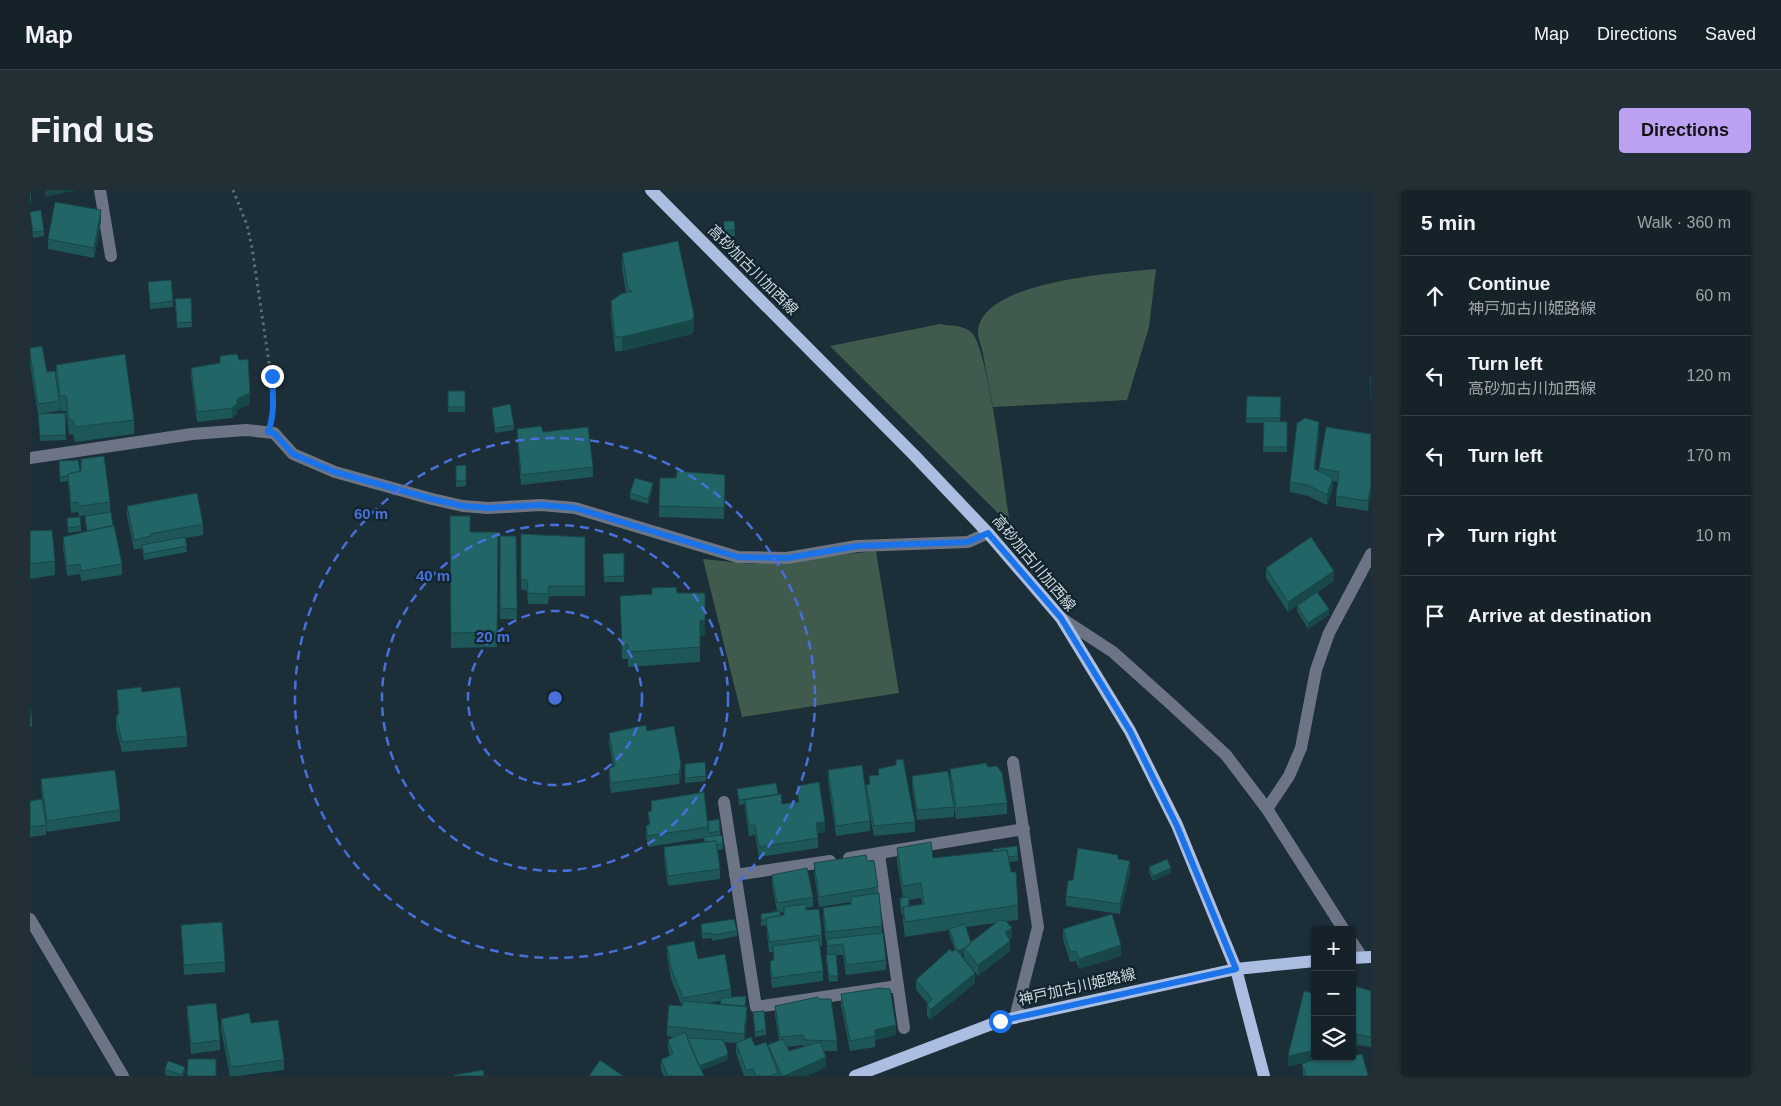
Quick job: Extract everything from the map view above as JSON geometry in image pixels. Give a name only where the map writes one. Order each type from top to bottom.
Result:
[{"type":"main road","name":"高砂加古川加西線","points":[[651,190],[988,533],[1061,618],[1130,731],[1173,817],[1236,969],[1264,1076]]},
{"type":"main road","name":"神戸加古川姫路線","points":[[855,1076],[1000,1021],[1236,969],[1311,962]]},
{"type":"street","points":[[100,190],[111,256]]},
{"type":"street","points":[[30,458],[192,434],[246,430],[274,433],[293,454],[335,472],[432,499],[463,506],[488,508],[541,505],[575,508],[738,557],[787,558],[858,546],[968,542],[988,533]]},
{"type":"street","points":[[1267,809],[1289,776],[1301,748],[1316,670],[1329,633],[1371,554]]},
{"type":"street","points":[[1061,618],[1113,652],[1226,756],[1267,809],[1341,926]]},
{"type":"street","points":[[1014,762],[1038,927],[1015,1018]]},
{"type":"street","points":[[724,802],[756,1007],[898,986]]},
{"type":"street","points":[[735,875],[880,854],[1024,829]]},
{"type":"street","points":[[880,854],[904,1028]]},
{"type":"street","points":[[30,919],[123,1076]]},
{"type":"path","points":[[233,190],[247,225],[272,376],[273,415],[268,432]]},
{"type":"green space","points":[[1156,269],[1149,327],[1127,400],[993,407],[978,332],[985,315],[1001,301],[1025,290],[1054,283],[1113,273]]},
{"type":"green space","points":[[940,324],[969,330],[978,345],[990,393],[1010,525],[830,346]]},
{"type":"green space","points":[[876,551],[899,693],[742,717],[703,559],[751,564]]},
{"type":"building","points":[[55,202],[101,210],[94,248],[48,239]]},
{"type":"building","points":[[41,210],[44,231],[33,232],[30,212]]},
{"type":"building","points":[[724,221],[734,221],[735,230],[724,230]]},
{"type":"building","points":[[678,241],[694,315],[692,320],[622,337],[615,336],[611,301],[621,294],[632,291],[628,290],[622,253]]},
{"type":"building","points":[[171,280],[173,301],[150,304],[148,282]]},
{"type":"building","points":[[191,298],[192,322],[177,323],[175,299]]},
{"type":"building","points":[[42,346],[47,372],[55,371],[59,401],[38,404],[30,348]]},
{"type":"building","points":[[125,354],[134,420],[75,427],[73,420],[69,420],[66,396],[60,396],[56,365]]},
{"type":"building","points":[[237,354],[239,360],[248,359],[250,393],[237,399],[237,404],[232,408],[197,412],[191,368],[220,363],[220,356]]},
{"type":"building","points":[[448,391],[465,391],[465,407],[448,407]]},
{"type":"building","points":[[1247,396],[1281,397],[1280,418],[1246,418]]},
{"type":"building","points":[[510,404],[514,425],[495,428],[492,408]]},
{"type":"building","points":[[65,413],[66,435],[40,436],[38,414]]},
{"type":"building","points":[[1305,418],[1319,422],[1314,469],[1333,478],[1327,495],[1308,485],[1290,482],[1297,423]]},
{"type":"building","points":[[1264,421],[1287,422],[1287,447],[1263,447]]},
{"type":"building","points":[[541,426],[543,432],[588,427],[593,467],[521,475],[517,429]]},
{"type":"building","points":[[1326,427],[1371,434],[1371,484],[1368,501],[1336,496],[1339,472],[1319,468]]},
{"type":"building","points":[[104,456],[110,502],[79,506],[78,502],[71,503],[68,474],[81,471],[81,459]]},
{"type":"building","points":[[78,460],[80,471],[60,477],[59,461]]},
{"type":"building","points":[[466,465],[466,481],[456,481],[456,466]]},
{"type":"building","points":[[677,471],[725,475],[724,508],[659,506],[660,478],[676,478]]},
{"type":"building","points":[[635,478],[653,483],[648,499],[630,493]]},
{"type":"building","points":[[197,493],[203,524],[150,534],[151,536],[134,540],[127,506]]},
{"type":"building","points":[[111,512],[113,526],[87,531],[85,516]]},
{"type":"building","points":[[450,516],[470,516],[470,532],[498,532],[497,632],[451,633]]},
{"type":"building","points":[[80,517],[81,526],[68,528],[67,518]]},
{"type":"building","points":[[114,525],[122,564],[81,571],[80,564],[67,566],[63,537]]},
{"type":"building","points":[[52,530],[55,561],[30,564],[30,531]]},
{"type":"building","points":[[521,534],[585,537],[585,586],[549,586],[548,594],[528,593],[527,580],[521,579]]},
{"type":"building","points":[[500,536],[516,536],[517,609],[500,608]]},
{"type":"building","points":[[185,537],[187,546],[144,554],[142,545]]},
{"type":"building","points":[[1311,537],[1334,571],[1288,602],[1266,568]]},
{"type":"building","points":[[624,553],[624,576],[604,577],[603,554]]},
{"type":"building","points":[[676,587],[677,593],[705,593],[705,620],[700,621],[700,647],[628,652],[628,645],[622,644],[620,596],[652,594],[652,588]]},
{"type":"building","points":[[1317,592],[1329,609],[1308,623],[1297,606]]},
{"type":"building","points":[[141,687],[142,692],[180,687],[187,736],[122,742],[116,717],[119,713],[117,690]]},
{"type":"building","points":[[646,725],[647,731],[674,726],[681,764],[679,774],[611,783],[609,769],[615,766],[609,733]]},
{"type":"building","points":[[903,759],[915,822],[874,826],[866,785],[870,784],[869,776],[879,775],[878,769],[896,765],[896,760]]},
{"type":"building","points":[[705,762],[706,776],[685,778],[685,764]]},
{"type":"building","points":[[986,763],[988,767],[997,766],[1002,773],[1007,803],[956,808],[950,769]]},
{"type":"building","points":[[862,765],[870,821],[836,826],[828,770]]},
{"type":"building","points":[[115,770],[120,810],[47,821],[41,779]]},
{"type":"building","points":[[948,771],[954,807],[917,810],[912,776]]},
{"type":"building","points":[[819,782],[825,822],[816,823],[818,838],[759,847],[755,825],[749,826],[745,800],[781,794],[782,804],[799,802],[797,786]]},
{"type":"building","points":[[776,783],[778,794],[739,800],[737,789]]},
{"type":"building","points":[[704,792],[708,827],[648,836],[646,826],[650,824],[648,812],[652,811],[651,801]]},
{"type":"building","points":[[42,799],[46,825],[30,827],[30,801]]},
{"type":"building","points":[[719,819],[720,831],[709,833],[708,821]]},
{"type":"building","points":[[722,835],[723,844],[717,845],[716,841],[704,842],[704,837]]},
{"type":"building","points":[[716,841],[720,869],[668,876],[664,847]]},
{"type":"building","points":[[931,842],[933,858],[1007,850],[1011,872],[1016,872],[1018,905],[905,922],[903,907],[924,904],[921,883],[903,886],[897,848]]},
{"type":"building","points":[[1017,846],[1018,856],[1008,857],[1007,850],[993,852],[993,849]]},
{"type":"building","points":[[1078,848],[1118,855],[1118,859],[1130,861],[1120,904],[1066,896],[1068,881],[1073,880]]},
{"type":"building","points":[[866,855],[867,861],[874,861],[878,887],[819,897],[814,863]]},
{"type":"building","points":[[1167,859],[1171,868],[1153,876],[1149,867]]},
{"type":"building","points":[[807,868],[813,897],[777,903],[772,875]]},
{"type":"building","points":[[879,893],[882,926],[826,932],[823,908],[851,904],[851,897]]},
{"type":"building","points":[[909,897],[909,906],[901,909],[900,898]]},
{"type":"building","points":[[806,904],[806,910],[819,909],[822,935],[769,942],[766,918],[784,915],[784,907]]},
{"type":"building","points":[[780,911],[780,916],[761,920],[761,914]]},
{"type":"building","points":[[1112,914],[1121,945],[1079,959],[1076,951],[1070,952],[1063,929]]},
{"type":"building","points":[[734,919],[737,931],[712,935],[712,933],[702,934],[701,924]]},
{"type":"building","points":[[999,920],[1006,921],[1012,928],[1005,932],[1010,941],[978,965],[964,948]]},
{"type":"building","points":[[222,922],[225,962],[184,965],[181,925]]},
{"type":"building","points":[[965,924],[971,943],[957,951],[949,929]]},
{"type":"building","points":[[883,933],[886,960],[846,965],[843,944],[827,946],[827,939]]},
{"type":"building","points":[[819,940],[823,971],[772,978],[770,961],[774,960],[773,946]]},
{"type":"building","points":[[694,941],[698,959],[725,954],[731,989],[683,998],[671,968],[667,946]]},
{"type":"building","points":[[950,949],[952,952],[956,949],[975,973],[930,1010],[927,1005],[932,999],[916,980]]},
{"type":"building","points":[[836,954],[838,976],[829,976],[826,955]]},
{"type":"building","points":[[1356,986],[1371,991],[1371,1037],[1357,1034],[1356,1036]]},
{"type":"building","points":[[880,988],[890,989],[896,1025],[875,1030],[875,1036],[850,1041],[841,994]]},
{"type":"building","points":[[1304,991],[1311,993],[1311,1051],[1288,1056]]},
{"type":"building","points":[[746,996],[745,1006],[720,1004],[721,998]]},
{"type":"building","points":[[818,997],[819,999],[831,999],[837,1041],[805,1040],[803,1035],[780,1037],[775,1006]]},
{"type":"building","points":[[684,1001],[747,1007],[744,1034],[667,1026],[669,1005],[682,1006]]},
{"type":"building","points":[[216,1003],[220,1040],[191,1044],[187,1006]]},
{"type":"building","points":[[764,1011],[766,1030],[755,1032],[753,1012]]},
{"type":"building","points":[[249,1013],[251,1023],[278,1020],[284,1060],[231,1067],[221,1019]]},
{"type":"building","points":[[685,1032],[704,1076],[668,1076],[661,1060],[673,1054],[668,1040]]},
{"type":"building","points":[[751,1037],[755,1046],[766,1042],[778,1073],[771,1076],[756,1076],[753,1069],[746,1070],[736,1043]]},
{"type":"building","points":[[687,1038],[723,1040],[728,1052],[727,1055],[699,1066]]},
{"type":"building","points":[[783,1039],[789,1051],[820,1042],[826,1057],[782,1076],[768,1045]]},
{"type":"building","points":[[1362,1054],[1368,1075],[1306,1076],[1302,1064],[1311,1060],[1356,1061],[1356,1055]]},
{"type":"building","points":[[188,1059],[216,1059],[216,1076],[187,1076]]},
{"type":"building","points":[[600,1060],[623,1076],[589,1076]]},
{"type":"building","points":[[168,1061],[185,1067],[182,1075],[165,1069]]},
{"type":"building","points":[[483,1070],[484,1076],[454,1075]]},
{"type":"route","points":[[272,376],[273,421],[268,432],[274,433],[293,454],[335,472],[463,506],[488,508],[541,505],[575,508],[676,540],[738,557],[787,558],[858,546],[910,542],[968,542],[988,533],[1061,618],[1130,731],[1177,826],[1236,969],[1000,1021]]}]
